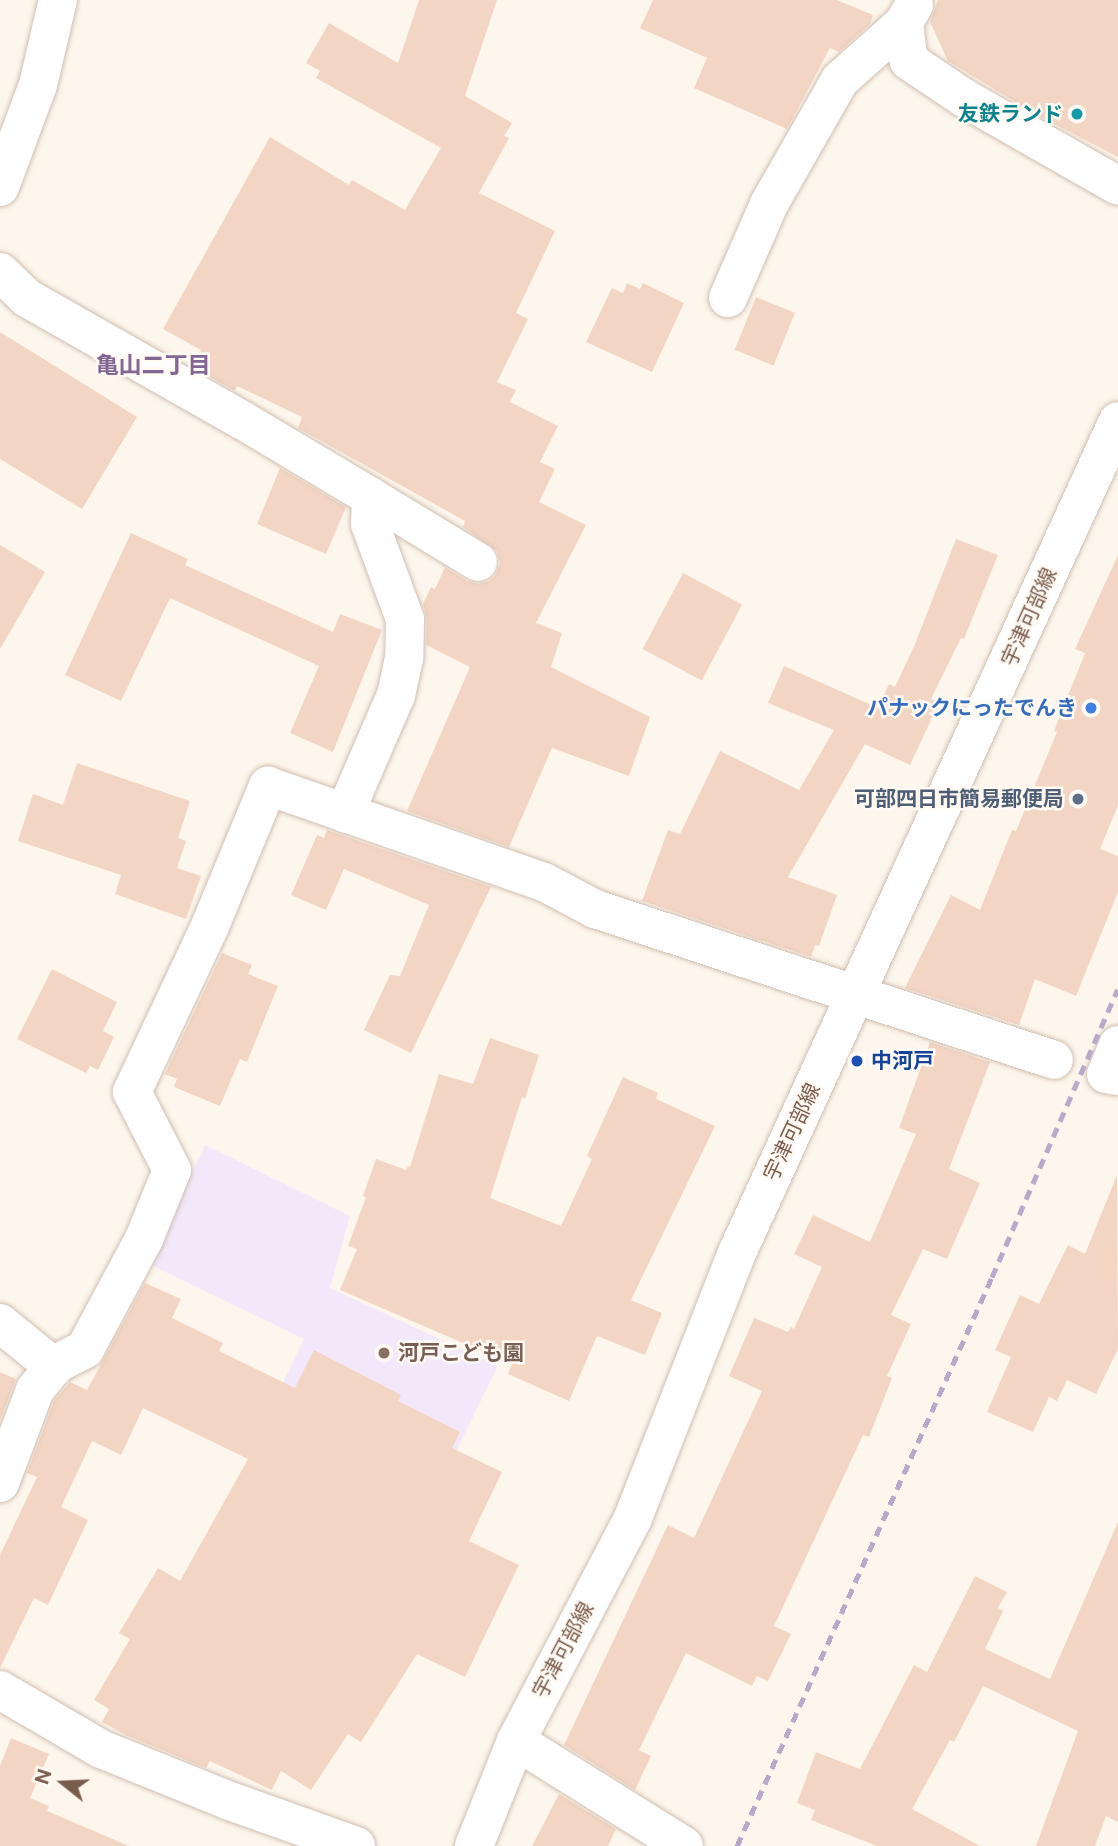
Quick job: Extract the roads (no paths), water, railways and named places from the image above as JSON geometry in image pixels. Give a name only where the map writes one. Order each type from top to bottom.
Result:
[{"type":"street","points":[[0,187],[38,85],[58,0]]},
{"type":"street","points":[[911,11],[909,61],[964,98],[1118,186]]},
{"type":"street","points":[[728,298],[769,204],[840,80],[911,11]]},
{"type":"street","points":[[0,272],[27,298],[242,420],[478,562]]},
{"type":"street","name":"宇津可部線","points":[[474,1846],[516,1741],[633,1518],[736,1255],[1118,421]]},
{"type":"street","points":[[345,813],[396,695],[404,659],[405,619],[370,524],[371,497]]},
{"type":"street","points":[[0,1483],[35,1390],[54,1367],[85,1349],[144,1239],[172,1170],[132,1092],[210,926],[268,786],[544,882],[594,909],[855,997],[1054,1060]]},
{"type":"street","points":[[1118,1045],[1106,1074],[1118,1076]]},
{"type":"street","points":[[0,1323],[54,1367]]},
{"type":"street","points":[[0,1690],[101,1749],[227,1800],[356,1846]]},
{"type":"street","points":[[516,1741],[684,1846]]},
{"type":"railway","points":[[737,1846],[1118,989]]},
{"type":"place","name":"友鉄ランド","points":[[1077,114]]},
{"type":"place","name":"パナックにったでんき","points":[[1091,708]]},
{"type":"place","name":"可部四日市簡易郵便局","points":[[1078,799]]},
{"type":"place","name":"中河戸","points":[[857,1061]]},
{"type":"place","name":"河戸こども園","points":[[384,1353]]},
{"type":"district","name":"亀山二丁目","points":[[153,365]]}]
